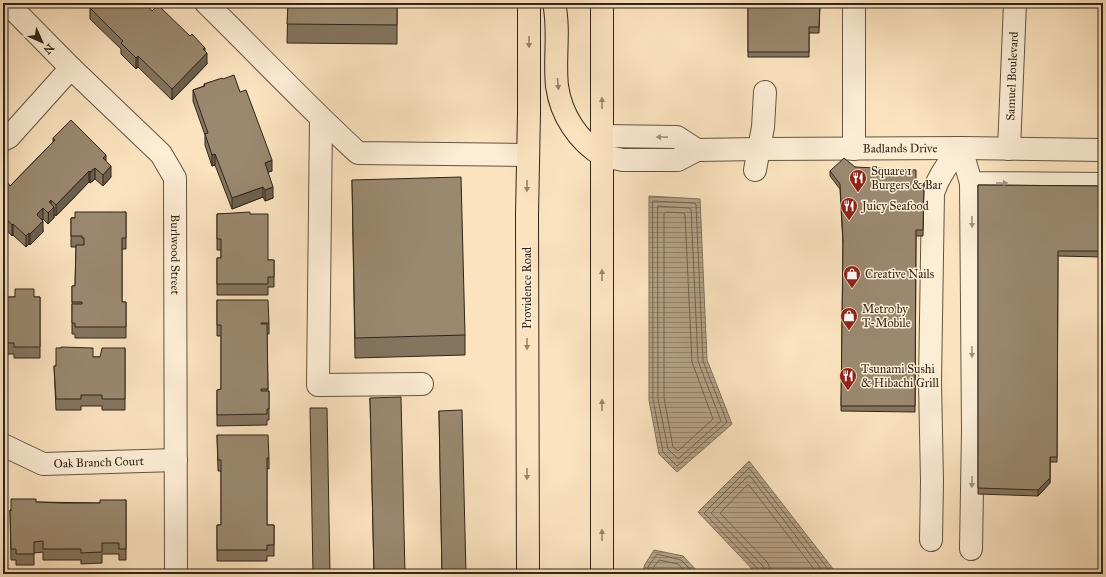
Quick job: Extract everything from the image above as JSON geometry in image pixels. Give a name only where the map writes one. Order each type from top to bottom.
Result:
[{"type":"main road","name":"Providence Road","points":[[528,574],[527,215],[529,3]]},
{"type":"main road","points":[[554,3],[557,22],[557,85],[563,106],[572,126],[581,138],[591,148],[603,146]]},
{"type":"main road","points":[[602,3],[602,574]]},
{"type":"street","name":"Burlwood Street","points":[[7,3],[71,68],[161,154],[175,178],[176,574]]},
{"type":"street","points":[[206,3],[295,91],[321,119],[358,153],[528,155]]},
{"type":"street","points":[[854,3],[854,149]]},
{"type":"street","name":"Samuel Boulevard","points":[[1009,149],[1015,3]]},
{"type":"street","points":[[3,140],[9,137],[71,68]]},
{"type":"street","points":[[755,170],[763,127],[764,92]]},
{"type":"street","points":[[321,119],[318,385],[422,384]]},
{"type":"street","name":"Badlands Drive","points":[[603,146],[623,160],[678,160],[697,150],[961,148],[1103,150]]},
{"type":"street","points":[[961,148],[971,183],[973,431],[972,549]]},
{"type":"street","points":[[931,540],[932,482],[930,382],[932,193],[937,180],[945,167],[961,148]]},
{"type":"street","points":[[971,183],[1103,184]]},
{"type":"street","name":"Oak Branch Court","points":[[3,445],[42,464],[176,460]]},
{"type":"water","points":[[649,196],[700,199],[707,360],[732,424],[677,472],[659,454],[649,400]]},
{"type":"water","points":[[749,461],[837,574],[757,574],[698,512]]},
{"type":"water","points":[[654,550],[683,556],[700,574],[644,574],[644,566]]},
{"type":"building","points":[[95,3],[145,3],[152,11],[158,5],[190,36],[192,34],[205,48],[203,49],[207,53],[172,89],[138,56],[136,58],[121,43],[123,41],[90,8]]},
{"type":"building","points":[[288,3],[397,3],[397,25],[287,24]]},
{"type":"building","points":[[748,3],[820,3],[819,27],[809,27],[809,52],[748,52]]},
{"type":"building","points":[[234,75],[240,92],[246,90],[272,160],[265,163],[273,187],[265,190],[263,187],[232,198],[215,154],[212,155],[205,134],[208,133],[193,90],[205,86],[204,84]]},
{"type":"building","points":[[71,120],[106,155],[103,158],[111,166],[103,175],[95,168],[90,172],[89,171],[56,205],[51,200],[49,202],[54,207],[48,213],[43,208],[38,213],[37,215],[43,221],[26,236],[13,224],[12,225],[3,215],[3,188],[8,183],[10,186],[55,140],[53,138]]},
{"type":"building","points":[[844,158],[855,167],[916,170],[916,184],[924,184],[923,230],[916,230],[915,406],[841,406],[843,240],[840,184],[830,171]]},
{"type":"building","points":[[461,177],[465,335],[355,338],[352,180]]},
{"type":"building","points":[[978,185],[1103,186],[1103,251],[1058,251],[1057,457],[1050,457],[1050,478],[1038,490],[978,488]]},
{"type":"building","points":[[75,212],[126,212],[126,238],[122,238],[122,302],[126,302],[126,327],[75,327],[75,323],[72,323],[72,304],[82,304],[82,302],[72,302],[72,286],[75,286],[76,245],[84,245],[84,238],[82,238],[82,236],[71,236],[71,218],[75,218]]},
{"type":"building","points":[[250,212],[250,214],[268,214],[268,260],[274,260],[274,277],[268,277],[268,284],[217,284],[217,258],[221,258],[221,239],[217,239],[217,214]]},
{"type":"building","points":[[15,289],[34,289],[34,297],[40,297],[40,347],[14,347],[14,343],[3,343],[3,297],[15,297]]},
{"type":"building","points":[[217,300],[268,300],[269,323],[261,323],[267,324],[268,389],[261,389],[261,391],[269,391],[269,409],[267,409],[267,414],[217,415],[217,390],[221,389],[221,325],[217,325]]},
{"type":"building","points":[[56,348],[93,348],[93,357],[100,357],[102,348],[125,348],[125,399],[102,399],[102,395],[81,395],[81,399],[56,399],[54,366],[56,366]]},
{"type":"building","points":[[401,397],[405,574],[374,574],[370,398]]},
{"type":"building","points":[[310,408],[327,408],[330,574],[313,574]]},
{"type":"building","points":[[462,410],[466,574],[442,574],[439,411]]},
{"type":"building","points":[[217,435],[268,435],[269,458],[267,458],[267,525],[274,525],[274,545],[267,545],[267,550],[217,550],[217,525],[221,525],[221,460],[218,460]]},
{"type":"building","points":[[11,499],[36,499],[36,502],[62,503],[100,503],[100,500],[126,500],[126,549],[119,549],[119,543],[102,543],[102,552],[81,553],[81,549],[43,549],[43,541],[34,542],[34,554],[16,554],[16,549],[11,549]]},
{"type":"place","name":"Square 1 Burgers & Bar","points":[[858,193]]},
{"type":"place","name":"Juicy Seafood","points":[[849,221]]},
{"type":"place","name":"Creative Nails","points":[[852,289]]},
{"type":"place","name":"Metro by T-Mobile","points":[[849,331]]},
{"type":"place","name":"Tsunami Sushi & Hibachi Grill","points":[[848,391]]}]
